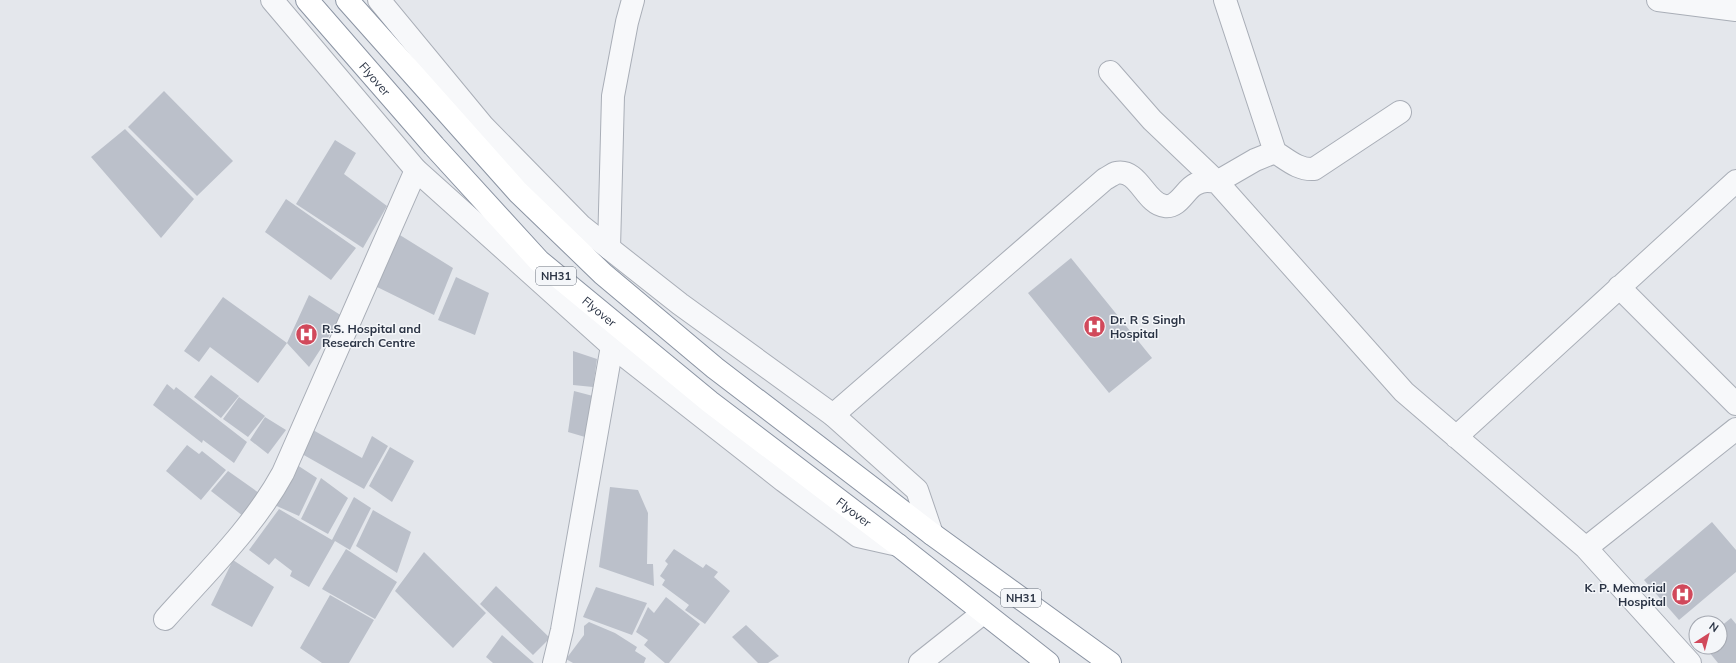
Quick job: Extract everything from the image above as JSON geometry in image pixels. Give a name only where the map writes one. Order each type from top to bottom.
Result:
[{"type":"highway","name":"Flyover","points":[[307,0],[434,146],[539,261],[710,402],[898,545]]},
{"type":"highway","name":"NH31","points":[[347,0],[518,192],[603,274],[715,368],[932,534],[1110,663]]},
{"type":"highway","name":"NH31","points":[[898,545],[1048,663]]},
{"type":"street","points":[[272,0],[416,170],[612,346],[784,481],[858,536],[898,545]]},
{"type":"street","points":[[379,0],[482,126],[581,226],[680,304],[833,415],[918,490],[932,534]]},
{"type":"street","points":[[609,248],[614,96],[627,22],[633,0]]},
{"type":"street","points":[[1225,0],[1275,152],[1297,167],[1307,170],[1314,169],[1400,112]]},
{"type":"street","points":[[1658,0],[1736,10]]},
{"type":"street","points":[[1110,72],[1152,120],[1217,182],[1404,392],[1586,548],[1690,663]]},
{"type":"street","points":[[833,415],[1105,179],[1117,173],[1132,176],[1156,203],[1166,206],[1177,202],[1195,184],[1207,180],[1217,182],[1255,160],[1275,152]]},
{"type":"street","points":[[165,620],[253,519],[269,497],[283,473],[416,170]]},
{"type":"street","points":[[1456,436],[1736,181]]},
{"type":"street","points":[[1619,288],[1736,404]]},
{"type":"street","points":[[554,663],[562,630],[612,346]]},
{"type":"street","points":[[1586,548],[1736,429]]},
{"type":"street","points":[[920,663],[983,613]]},
{"type":"building","points":[[164,91],[233,161],[197,196],[128,127]]},
{"type":"building","points":[[125,129],[194,199],[161,238],[91,157]]},
{"type":"building","points":[[335,140],[356,153],[344,174],[387,206],[363,248],[296,204]]},
{"type":"building","points":[[286,199],[356,248],[331,280],[265,232]]},
{"type":"building","points":[[395,232],[453,268],[434,315],[371,284]]},
{"type":"building","points":[[1071,258],[1152,358],[1109,393],[1028,293]]},
{"type":"building","points":[[456,277],[489,293],[475,335],[438,320]]},
{"type":"building","points":[[309,295],[342,316],[309,367],[287,343]]},
{"type":"building","points":[[223,297],[287,343],[258,383],[210,347],[199,362],[184,351]]},
{"type":"building","points":[[573,351],[597,359],[593,387],[573,385]]},
{"type":"building","points":[[211,375],[239,396],[221,418],[194,397]]},
{"type":"building","points":[[167,384],[174,390],[176,387],[247,442],[234,463],[203,440],[202,443],[153,405]]},
{"type":"building","points":[[574,391],[593,396],[585,437],[568,432]]},
{"type":"building","points":[[239,397],[265,416],[248,437],[223,419]]},
{"type":"building","points":[[265,417],[286,430],[268,454],[250,440]]},
{"type":"building","points":[[313,430],[362,458],[372,436],[388,446],[364,489],[302,454]]},
{"type":"building","points":[[187,445],[199,454],[202,451],[226,470],[201,500],[166,471]]},
{"type":"building","points":[[390,447],[414,461],[392,502],[369,486]]},
{"type":"building","points":[[294,463],[317,478],[299,516],[270,503]]},
{"type":"building","points":[[228,471],[259,493],[243,516],[211,491]]},
{"type":"building","points":[[321,478],[348,498],[328,534],[301,519]]},
{"type":"building","points":[[610,487],[638,490],[648,513],[647,564],[653,564],[654,586],[599,567]]},
{"type":"building","points":[[354,497],[371,508],[350,550],[335,541],[309,587],[290,576],[292,571],[275,558],[269,565],[249,550],[279,509],[332,540]]},
{"type":"building","points":[[373,510],[411,532],[397,573],[356,546]]},
{"type":"building","points":[[1712,522],[1736,550],[1736,572],[1679,620],[1644,580]]},
{"type":"building","points":[[346,549],[397,582],[375,619],[322,589]]},
{"type":"building","points":[[674,549],[703,568],[706,564],[718,572],[714,577],[730,591],[705,624],[685,610],[689,605],[662,585],[665,580],[660,576],[668,564],[665,561]]},
{"type":"building","points":[[424,552],[486,613],[453,648],[395,591]]},
{"type":"building","points":[[233,560],[274,587],[252,627],[211,605]]},
{"type":"building","points":[[496,586],[550,638],[533,655],[480,604]]},
{"type":"building","points":[[596,587],[647,603],[632,635],[583,617]]},
{"type":"building","points":[[330,595],[374,620],[349,663],[322,663],[300,648]]},
{"type":"building","points":[[666,597],[700,624],[669,663],[665,663],[644,645],[648,640],[636,632],[648,607],[654,613]]},
{"type":"building","points":[[1731,618],[1736,624],[1736,663],[1718,663],[1712,655],[1728,655],[1728,620]]},
{"type":"building","points":[[589,622],[615,633],[637,647],[635,651],[646,658],[644,663],[573,663],[566,659],[584,635],[584,626]]},
{"type":"building","points":[[746,625],[779,656],[768,663],[758,663],[732,637]]},
{"type":"building","points":[[502,635],[534,663],[493,663],[486,657]]},
{"type":"place","name":"Dr. R S Singh Hospital","points":[[1095,326]]},
{"type":"place","name":"R.S. Hospital and Research Centre","points":[[306,335]]},
{"type":"place","name":"K. P. Memorial Hospital","points":[[1682,594]]}]
